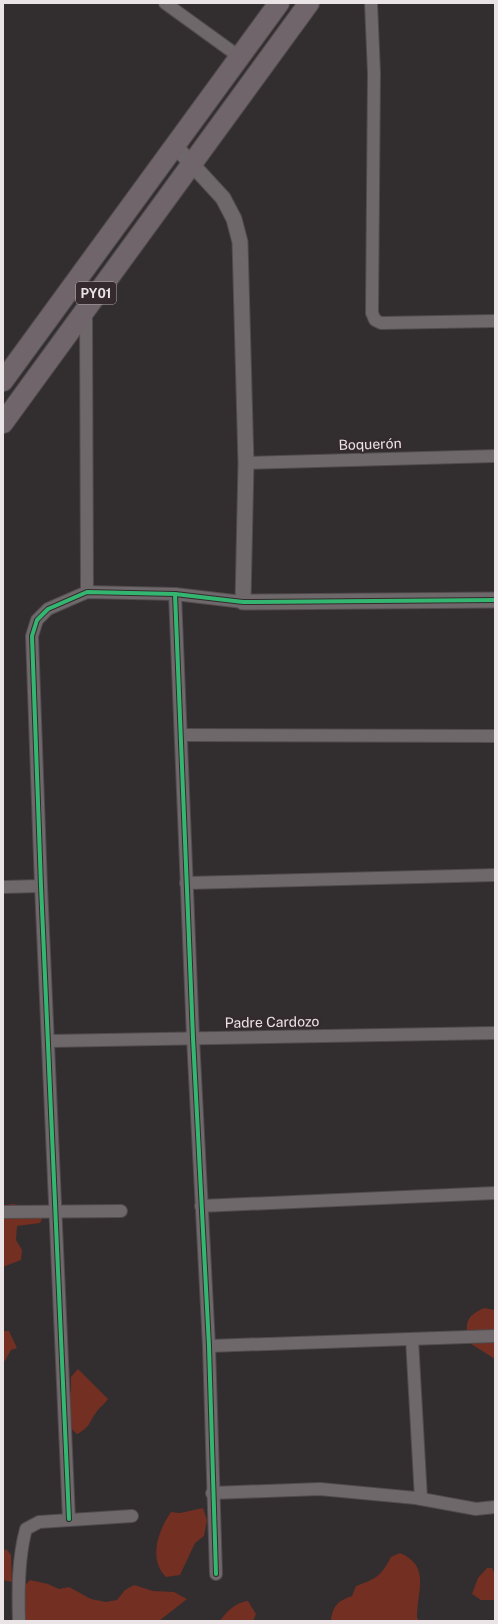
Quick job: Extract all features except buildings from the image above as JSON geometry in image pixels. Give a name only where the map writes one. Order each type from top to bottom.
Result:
[{"type":"highway","name":"PY01","points":[[3,381],[241,58],[279,3]]},
{"type":"highway","name":"PY01","points":[[3,423],[309,3]]},
{"type":"street","points":[[165,3],[241,58]]},
{"type":"street","points":[[371,3],[374,73],[372,313],[375,320],[381,323],[495,321]]},
{"type":"street","points":[[176,147],[223,198],[234,219],[240,242],[246,463],[242,602]]},
{"type":"street","points":[[86,308],[87,592]]},
{"type":"street","name":"Boquerón","points":[[246,463],[495,456]]},
{"type":"street","points":[[69,1519],[41,886],[32,636],[37,620],[48,609],[87,592],[175,594],[242,602],[495,600]]},
{"type":"street","points":[[175,594],[182,735],[186,883],[200,1206],[209,1346],[212,1493],[216,1574]]},
{"type":"street","points":[[182,735],[495,736]]},
{"type":"street","points":[[186,883],[495,875]]},
{"type":"street","points":[[3,887],[41,886]]},
{"type":"street","name":"Padre Cardozo","points":[[49,1041],[495,1033]]},
{"type":"street","points":[[200,1206],[495,1193]]},
{"type":"street","points":[[3,1212],[121,1211]]},
{"type":"street","points":[[209,1346],[495,1336]]},
{"type":"street","points":[[412,1339],[421,1499]]},
{"type":"street","points":[[212,1493],[320,1489],[421,1499],[476,1510],[495,1507]]},
{"type":"street","points":[[19,1621],[18,1596],[22,1542],[26,1529],[39,1522],[132,1516]]},
{"type":"shaded area","points":[[13,1204],[33,1207],[43,1217],[40,1223],[17,1226],[16,1240],[22,1250],[21,1260],[3,1267],[3,1205]]},
{"type":"shaded area","points":[[484,1308],[495,1310],[495,1359],[468,1342],[468,1320],[473,1314]]},
{"type":"shaded area","points":[[3,1331],[9,1331],[17,1348],[11,1350],[3,1364]]},
{"type":"shaded area","points":[[78,1369],[108,1399],[98,1410],[85,1429],[77,1434],[61,1419],[71,1391],[71,1377]]},
{"type":"shaded area","points":[[203,1508],[207,1520],[204,1536],[195,1543],[180,1575],[166,1577],[157,1562],[156,1554],[159,1536],[166,1520],[171,1512],[180,1513]]},
{"type":"shaded area","points":[[3,1549],[7,1550],[11,1555],[12,1582],[3,1580]]},
{"type":"shaded area","points":[[400,1553],[410,1558],[416,1565],[419,1572],[420,1589],[417,1618],[420,1621],[331,1621],[333,1611],[337,1604],[352,1596],[356,1586],[373,1579],[381,1573],[391,1557]]},
{"type":"shaded area","points":[[487,1568],[492,1568],[495,1575],[495,1600],[481,1600],[472,1594],[478,1578]]},
{"type":"shaded area","points":[[30,1580],[48,1584],[59,1589],[69,1587],[91,1599],[106,1602],[117,1600],[125,1590],[134,1585],[153,1591],[174,1592],[187,1599],[159,1621],[22,1621],[23,1587]]},
{"type":"shaded area","points":[[248,1601],[256,1614],[253,1621],[220,1621],[232,1608],[240,1603]]},
{"type":"cycle path","points":[[69,1519],[41,886],[32,636],[37,620],[48,609],[87,592],[175,594],[243,602],[495,600]]},
{"type":"cycle path","points":[[175,594],[193,1038],[209,1346],[216,1574]]}]
